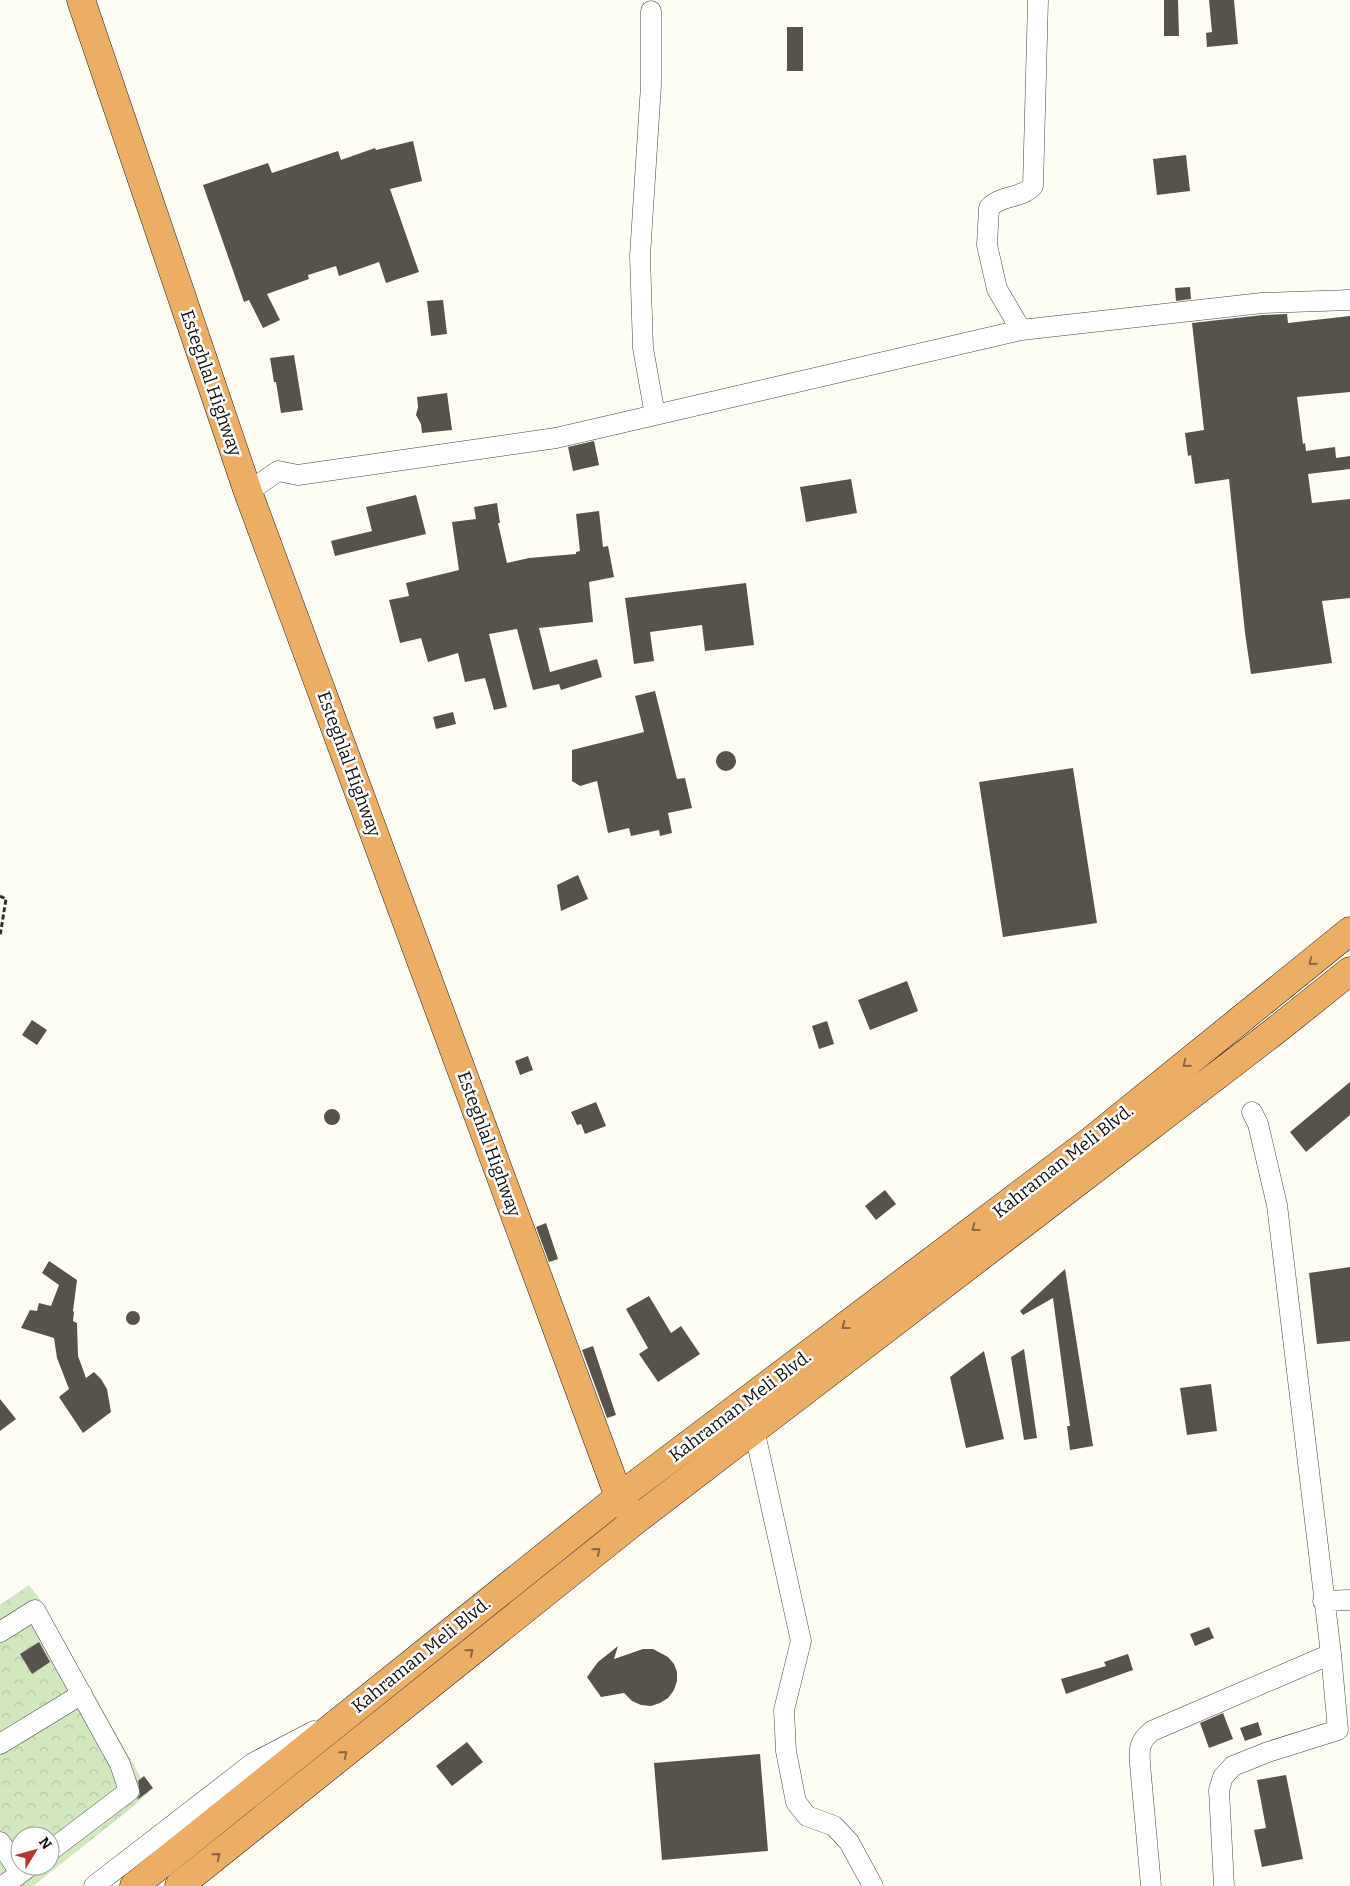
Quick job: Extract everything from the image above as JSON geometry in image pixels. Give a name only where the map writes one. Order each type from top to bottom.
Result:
[{"type":"highway","name":"Esteghlal Highway","points":[[80,0],[248,492],[619,1497],[636,1520]]},
{"type":"highway","name":"Kahraman Meli Blvd.","points":[[134,1886],[619,1497],[1092,1140],[1350,931]]},
{"type":"highway","name":"Kahraman Meli Blvd.","points":[[179,1886],[636,1520],[1267,1038],[1350,971]]},
{"type":"street","points":[[1021,330],[997,289],[987,245],[989,208],[998,201],[1024,193],[1033,186],[1038,0]]},
{"type":"street","points":[[652,11],[651,85],[640,256],[643,348],[655,415]]},
{"type":"street","points":[[248,492],[278,471],[298,475],[556,438],[1021,330],[1262,303],[1350,300]]},
{"type":"street","points":[[1224,1886],[1219,1790],[1223,1777],[1233,1766],[1268,1752],[1338,1730],[1331,1654],[1323,1601],[1277,1205],[1258,1124],[1252,1112]]},
{"type":"street","points":[[754,1429],[801,1641],[784,1710],[786,1751],[796,1802],[807,1816],[834,1826],[849,1842],[873,1886]]},
{"type":"street","points":[[1323,1601],[1350,1600]]},
{"type":"street","points":[[0,1632],[35,1610],[120,1764],[129,1791],[60,1843]]},
{"type":"street","points":[[1151,1886],[1139,1749],[1143,1739],[1152,1731],[1331,1654]]},
{"type":"street","points":[[0,1744],[82,1694]]},
{"type":"street","points":[[94,1886],[253,1763],[353,1710]]},
{"type":"street","points":[[0,1842],[10,1853]]},
{"type":"street","points":[[3,1886],[17,1876]]},
{"type":"path","points":[[0,896],[6,899],[0,936]]},
{"type":"green space","points":[[29,1585],[39,1598],[149,1792],[60,1865],[60,1826],[10,1826],[10,1876],[46,1876],[33,1886],[0,1886],[0,1605]]},
{"type":"building","points":[[1164,0],[1178,0],[1179,36],[1164,36]]},
{"type":"building","points":[[1209,0],[1234,0],[1238,44],[1207,47],[1206,33],[1212,32]]},
{"type":"building","points":[[787,27],[803,27],[803,71],[787,71]]},
{"type":"building","points":[[413,141],[422,181],[390,189],[419,272],[386,283],[379,262],[339,276],[336,266],[308,275],[309,279],[267,294],[280,320],[263,328],[249,300],[244,302],[203,185],[268,163],[272,173],[338,151],[341,160],[375,148],[376,150]]},
{"type":"building","points":[[1186,155],[1190,191],[1157,195],[1153,159]]},
{"type":"building","points":[[1190,287],[1191,299],[1176,301],[1175,288]]},
{"type":"building","points":[[443,300],[447,334],[431,336],[427,301]]},
{"type":"building","points":[[1287,314],[1288,323],[1350,316],[1350,392],[1297,397],[1303,444],[1305,443],[1306,451],[1335,447],[1336,458],[1350,456],[1350,469],[1308,474],[1312,503],[1350,499],[1350,598],[1322,601],[1332,663],[1251,674],[1229,479],[1195,484],[1191,455],[1188,456],[1185,433],[1204,430],[1192,323]]},
{"type":"building","points":[[294,355],[303,410],[281,413],[270,358]]},
{"type":"building","points":[[447,393],[452,430],[422,433],[421,424],[416,415],[418,407],[417,397]]},
{"type":"building","points":[[594,441],[599,465],[573,471],[568,447]]},
{"type":"building","points":[[851,479],[857,513],[806,522],[800,487]]},
{"type":"building","points":[[416,495],[426,534],[335,556],[331,541],[372,531],[366,507]]},
{"type":"building","points":[[497,503],[500,523],[498,523],[507,563],[529,558],[576,554],[576,552],[580,551],[576,514],[599,511],[603,547],[608,546],[614,577],[589,582],[593,622],[539,628],[550,672],[597,659],[602,677],[561,690],[559,684],[533,690],[517,629],[489,634],[507,707],[494,710],[485,678],[465,682],[458,653],[428,662],[421,638],[400,643],[389,600],[409,596],[406,583],[459,570],[452,522],[476,519],[474,507]]},
{"type":"building","points":[[746,583],[754,645],[705,651],[702,625],[650,632],[654,661],[634,664],[625,598]]},
{"type":"building","points":[[655,691],[677,779],[685,778],[692,808],[668,813],[672,833],[660,836],[659,830],[631,836],[629,828],[608,833],[597,781],[580,786],[572,781],[572,750],[644,732],[635,696]]},
{"type":"building","points":[[453,712],[456,724],[436,729],[433,717]]},
{"type":"building","points":[[726,751],[733,754],[736,761],[733,768],[726,771],[719,768],[716,761],[719,754]]},
{"type":"building","points":[[1073,768],[1097,923],[1003,937],[979,782]]},
{"type":"building","points":[[578,875],[588,899],[561,911],[557,885]]},
{"type":"building","points":[[907,981],[918,1011],[870,1030],[858,1000]]},
{"type":"building","points":[[32,1020],[47,1030],[37,1045],[22,1035]]},
{"type":"building","points":[[827,1021],[834,1044],[819,1049],[812,1026]]},
{"type":"building","points":[[528,1056],[533,1070],[520,1075],[515,1061]]},
{"type":"building","points":[[1350,1082],[1350,1115],[1306,1152],[1290,1132]]},
{"type":"building","points":[[596,1102],[606,1126],[585,1134],[581,1124],[577,1125],[571,1112]]},
{"type":"building","points":[[329,1109],[335,1109],[340,1114],[338,1123],[329,1125],[324,1120],[324,1114]]},
{"type":"building","points":[[885,1190],[896,1204],[876,1220],[865,1206]]},
{"type":"building","points":[[546,1223],[558,1259],[549,1262],[536,1227]]},
{"type":"building","points":[[49,1261],[77,1280],[73,1321],[77,1323],[78,1356],[86,1378],[94,1372],[107,1389],[111,1412],[83,1433],[59,1397],[69,1389],[57,1358],[54,1338],[21,1328],[30,1310],[37,1311],[39,1303],[51,1306],[59,1285],[42,1273]]},
{"type":"building","points":[[1350,1267],[1350,1341],[1317,1344],[1309,1273]]},
{"type":"building","points":[[1065,1269],[1093,1446],[1070,1450],[1067,1426],[1070,1426],[1053,1298],[1023,1315],[1020,1311]]},
{"type":"building","points":[[649,1296],[671,1333],[681,1326],[700,1354],[658,1382],[639,1354],[648,1348],[626,1309]]},
{"type":"building","points":[[130,1311],[136,1311],[140,1318],[136,1325],[130,1325],[126,1321],[126,1315]]},
{"type":"building","points":[[593,1346],[616,1415],[607,1418],[582,1350]]},
{"type":"building","points":[[1024,1349],[1037,1438],[1024,1440],[1011,1357]]},
{"type":"building","points":[[984,1351],[1004,1439],[966,1448],[950,1377]]},
{"type":"building","points":[[1211,1384],[1217,1431],[1187,1435],[1180,1388]]},
{"type":"building","points":[[0,1399],[16,1419],[0,1431]]},
{"type":"building","points":[[1209,1627],[1214,1638],[1195,1646],[1190,1634]]},
{"type":"building","points":[[39,1642],[50,1662],[32,1674],[20,1654]]},
{"type":"building","points":[[618,1646],[614,1659],[643,1649],[653,1649],[668,1657],[674,1664],[677,1672],[677,1681],[674,1690],[668,1698],[651,1706],[641,1705],[632,1701],[624,1693],[601,1697],[587,1677],[598,1662]]},
{"type":"building","points":[[1128,1654],[1133,1670],[1066,1694],[1061,1679],[1106,1666],[1104,1662]]},
{"type":"building","points":[[1223,1713],[1233,1739],[1209,1748],[1200,1723]]},
{"type":"building","points":[[1258,1722],[1262,1735],[1245,1741],[1240,1728]]},
{"type":"building","points":[[467,1742],[483,1762],[452,1786],[436,1766]]},
{"type":"building","points":[[760,1754],[768,1851],[662,1860],[654,1763]]},
{"type":"building","points":[[1286,1775],[1303,1859],[1262,1867],[1254,1830],[1266,1828],[1257,1780]]},
{"type":"building","points":[[144,1776],[153,1788],[137,1800],[140,1794],[138,1781]]}]
